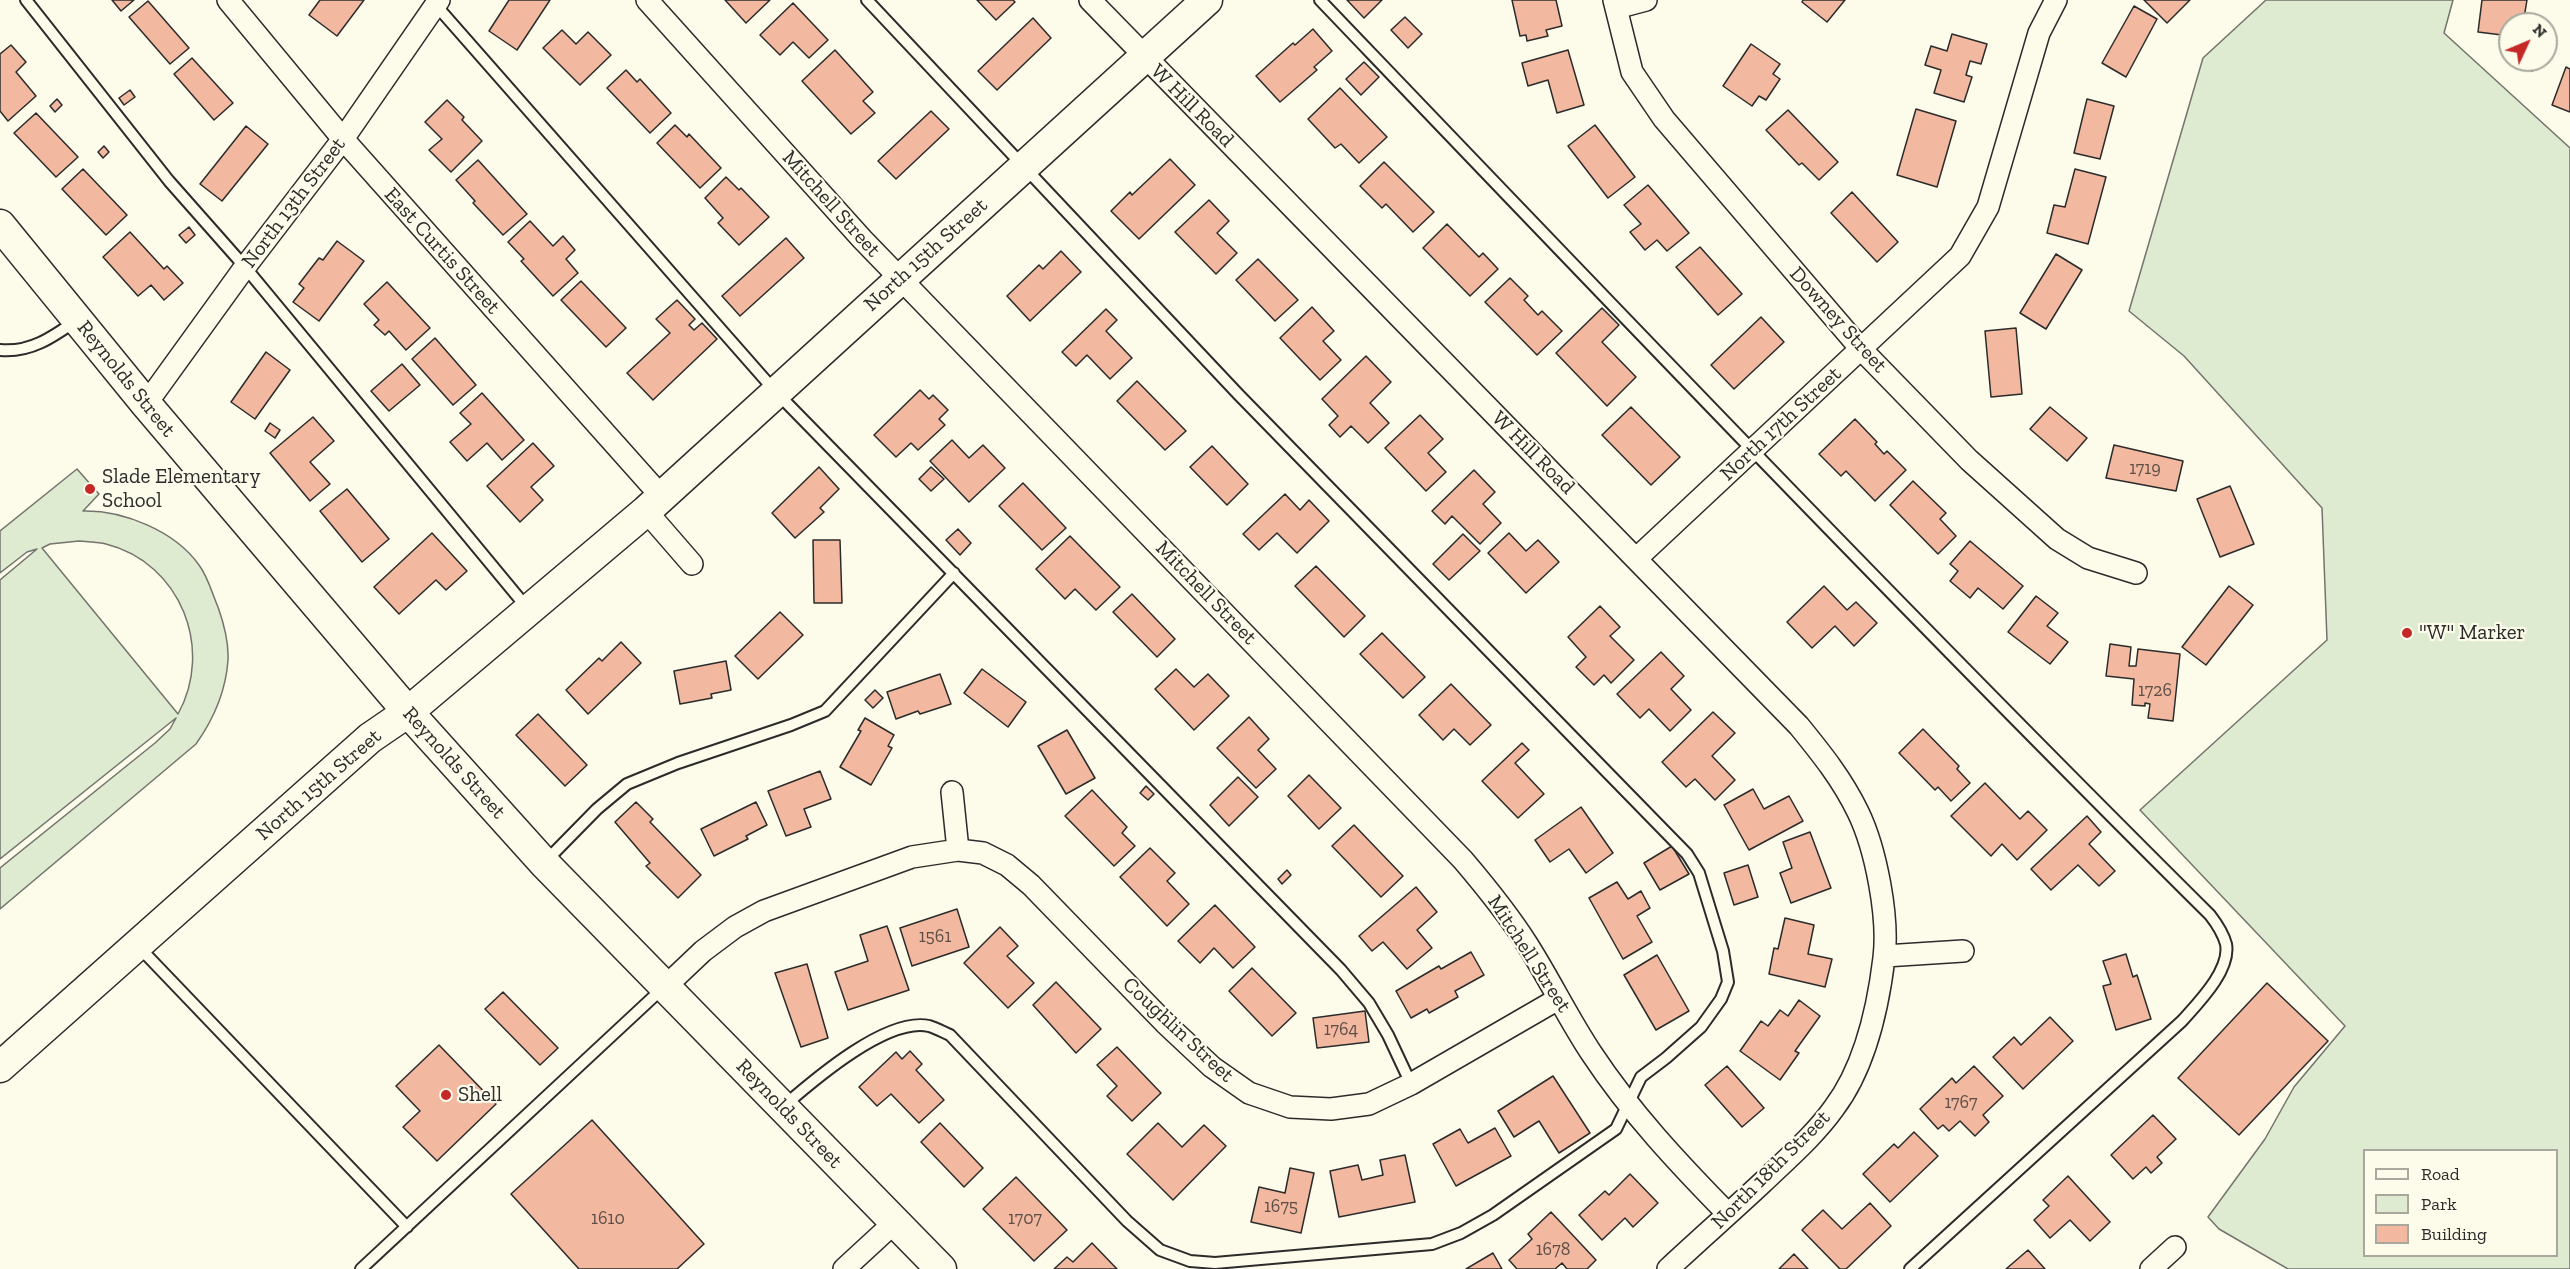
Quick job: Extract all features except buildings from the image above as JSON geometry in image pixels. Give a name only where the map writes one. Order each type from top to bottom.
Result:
[{"type":"main road","name":"North 15th Street","points":[[0,1067],[370,738],[408,712],[654,504],[775,391],[1207,0]]},
{"type":"main road","name":"Reynolds Street","points":[[0,225],[146,405],[408,712],[544,863],[941,1269]]},
{"type":"street","name":"East Curtis Street","points":[[228,0],[343,139],[654,504]]},
{"type":"street","name":"Mitchell Street","points":[[647,0],[900,278],[1463,860],[1497,901],[1527,944],[1592,1054],[1628,1106],[1671,1156],[1728,1214]]},
{"type":"street","name":"W Hill Road","points":[[1090,0],[1799,726],[1836,771],[1859,813],[1874,858],[1882,903],[1885,956]]},
{"type":"street","points":[[1615,4],[1646,0]]},
{"type":"street","name":"North 17th Street","points":[[1637,558],[1960,256],[1988,207],[2039,33],[2056,0]]},
{"type":"street","name":"North 13th Street","points":[[146,405],[245,267],[343,139],[436,2]]},
{"type":"street","name":"Downey Street","points":[[1615,4],[1632,72],[1664,119],[1861,349],[1969,460],[2057,539],[2088,558],[2136,573]]},
{"type":"street","points":[[654,504],[692,564]]},
{"type":"street","points":[[952,792],[958,850]]},
{"type":"street","name":"Coughlin Street","points":[[665,987],[703,951],[735,927],[764,911],[912,857],[958,850],[983,853],[1007,865],[1031,885],[1164,1023],[1212,1067],[1249,1093],[1290,1107],[1330,1110],[1369,1104],[1412,1084],[1558,999]]},
{"type":"street","points":[[1885,956],[1963,951]]},
{"type":"street","name":"North 18th Street","points":[[1668,1269],[1806,1142],[1835,1107],[1856,1069],[1872,1019],[1885,956]]},
{"type":"street","points":[[843,1269],[895,1222]]},
{"type":"street","points":[[2151,1269],[2175,1247]]},
{"type":"lane","points":[[27,0],[169,181],[245,267],[530,611]]},
{"type":"lane","points":[[782,1107],[849,1053],[903,1027],[928,1026],[950,1035],[1127,1221],[1160,1250],[1190,1261],[1215,1263],[1432,1244],[1461,1233],[1485,1220],[1616,1129],[1641,1077],[1701,1027],[1721,999],[1728,982],[1723,951],[1699,873],[1687,854],[1238,394],[867,0]]},
{"type":"lane","points":[[1320,0],[1752,451],[2003,709],[2210,915],[2221,930],[2227,946],[2224,963],[2211,987],[2182,1021],[1910,1269]]},
{"type":"lane","points":[[436,2],[775,391],[1341,970],[1368,1003],[1388,1035],[1412,1084]]},
{"type":"lane","points":[[0,350],[15,352],[46,342],[77,320]]},
{"type":"lane","points":[[544,863],[597,809],[627,784],[678,763],[791,725],[825,711],[954,573]]},
{"type":"lane","points":[[136,945],[407,1227]]},
{"type":"lane","points":[[361,1269],[665,987]]},
{"type":"green space","points":[[2266,0],[2453,0],[2444,33],[2570,148],[2570,1269],[2288,1269],[2219,1229],[2208,1217],[2265,1139],[2294,1087],[2345,1026],[2140,810],[2327,640],[2322,508],[2184,356],[2129,311],[2203,58]]},
{"type":"green space","points":[[77,469],[99,494],[83,511],[115,514],[147,525],[176,542],[199,565],[220,613],[226,633],[228,653],[227,671],[221,693],[213,715],[196,744],[0,909],[0,868],[155,743],[170,729],[176,718],[0,859],[0,580],[37,549],[27,552],[0,573],[0,531]],"holes":[[[79,541],[106,544],[132,554],[154,569],[171,589],[184,612],[191,637],[192,663],[188,689],[178,714],[42,548],[50,544]]]},
{"type":"place","name":"Slade Elementary School","points":[[90,489]]},
{"type":"place","name":"\"W\" Marker","points":[[2407,633]]},
{"type":"place","name":"Shell","points":[[446,1095]]}]
